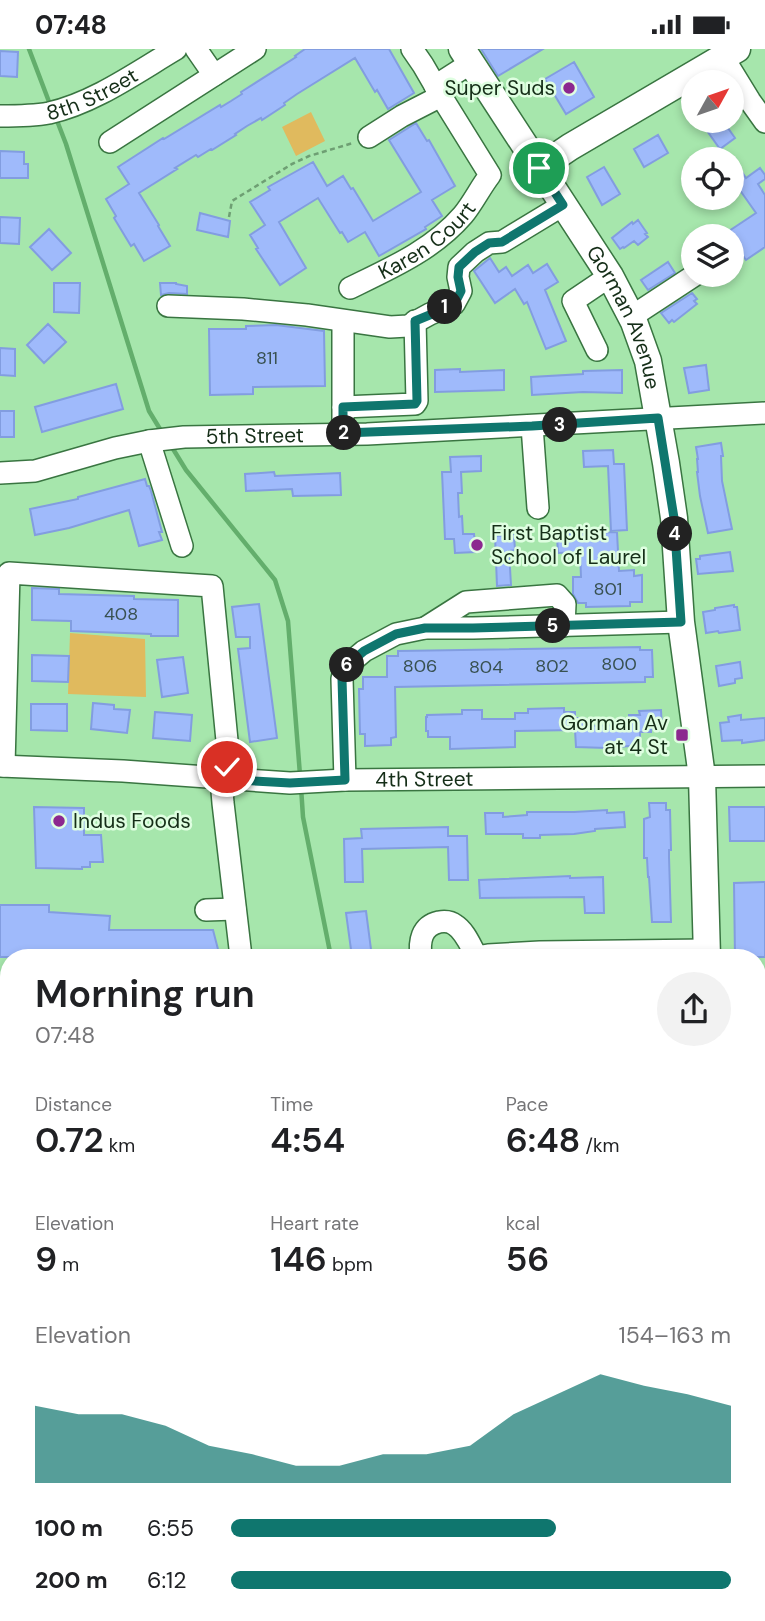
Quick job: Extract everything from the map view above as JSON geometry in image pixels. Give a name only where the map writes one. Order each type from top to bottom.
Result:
[{"type":"main road","points":[[539,168],[730,53]]},
{"type":"main road","name":"Gorman Avenue","points":[[467,56],[610,276],[631,317],[648,361],[674,518],[681,622],[702,777],[707,949]]},
{"type":"street","name":"8th Street","points":[[0,116],[48,113],[69,108],[176,49]]},
{"type":"street","points":[[196,49],[214,75]]},
{"type":"street","points":[[110,142],[255,49]]},
{"type":"street","points":[[412,49],[438,91]]},
{"type":"street","points":[[730,53],[750,101],[765,122]]},
{"type":"street","points":[[369,137],[438,91],[467,56]]},
{"type":"street","name":"Karen Court","points":[[349,288],[415,255],[440,236],[463,214],[490,175],[438,91]]},
{"type":"street","points":[[167,306],[307,314],[390,327],[408,326],[454,305],[461,291],[459,267],[475,252],[489,243],[502,242],[563,205]]},
{"type":"street","points":[[597,350],[573,301],[610,276]]},
{"type":"street","points":[[631,317],[681,284]]},
{"type":"street","points":[[343,321],[343,433]]},
{"type":"street","points":[[343,407],[415,404],[415,321]]},
{"type":"street","name":"5th Street","points":[[0,473],[35,471],[115,448],[184,437],[532,426],[765,413]]},
{"type":"street","points":[[532,426],[538,508]]},
{"type":"street","points":[[149,441],[182,546]]},
{"type":"street","points":[[2,766],[9,573],[212,586],[228,751],[227,767],[221,779],[240,949]]},
{"type":"street","points":[[425,628],[466,602],[557,595],[565,604],[564,626]]},
{"type":"street","points":[[345,780],[342,679],[345,667],[364,651],[396,634],[425,628],[681,622]]},
{"type":"street","name":"4th Street","points":[[2,766],[123,771],[290,783],[345,780],[765,776]]},
{"type":"street","points":[[206,909],[235,909]]},
{"type":"street","points":[[420,949],[424,931],[430,925],[450,922],[458,926],[472,949]]},
{"type":"path","points":[[229,217],[232,201],[292,164],[369,137]]},
{"type":"shaded area","points":[[311,112],[325,141],[296,156],[282,127]]},
{"type":"shaded area","points":[[70,633],[145,639],[146,697],[68,694]]},
{"type":"building","points":[[305,49],[389,49],[414,93],[388,109],[355,58],[297,94],[262,120],[261,118],[212,150],[198,157],[196,155],[175,168],[177,169],[139,193],[170,246],[144,261],[134,244],[131,246],[106,199],[129,184],[118,167],[163,138],[231,101]]},
{"type":"building","points":[[481,49],[543,49],[498,76]]},
{"type":"building","points":[[0,51],[18,52],[17,77],[0,76]]},
{"type":"building","name":"Super Suds","points":[[574,62],[594,97],[566,114],[545,79]]},
{"type":"building","points":[[416,123],[427,141],[429,140],[455,186],[432,200],[442,216],[425,227],[426,229],[379,256],[365,232],[348,242],[318,198],[279,222],[306,268],[280,285],[250,235],[265,225],[250,202],[270,190],[268,187],[313,162],[327,186],[343,176],[373,221],[421,192],[389,140]]},
{"type":"building","points":[[709,133],[731,133],[735,138],[719,147]]},
{"type":"building","points":[[658,135],[668,153],[644,167],[634,149]]},
{"type":"building","points":[[0,151],[24,152],[24,164],[28,164],[28,178],[0,178]]},
{"type":"building","points":[[604,167],[620,194],[602,205],[587,177]]},
{"type":"building","points":[[760,168],[765,175],[765,179],[758,184],[765,195],[765,247],[746,260],[744,224],[740,224],[756,213],[744,196],[744,175],[746,178]]},
{"type":"building","points":[[200,213],[230,221],[228,237],[197,230]]},
{"type":"building","points":[[0,217],[20,218],[19,244],[0,243]]},
{"type":"building","points":[[638,220],[648,237],[638,245],[634,241],[620,249],[612,238]]},
{"type":"building","points":[[49,229],[71,253],[52,270],[30,247]]},
{"type":"building","points":[[490,258],[499,272],[506,267],[512,276],[528,265],[533,273],[547,264],[558,282],[545,290],[566,341],[546,349],[527,302],[524,304],[515,289],[495,303],[474,271]]},
{"type":"building","points":[[668,262],[675,273],[648,290],[641,280]]},
{"type":"building","points":[[54,283],[80,283],[79,313],[54,312]]},
{"type":"building","points":[[160,283],[187,286],[187,294],[161,295]]},
{"type":"building","points":[[692,293],[697,304],[669,323],[661,313]]},
{"type":"building","points":[[48,324],[66,342],[44,363],[27,345]]},
{"type":"building","points":[[276,325],[324,331],[325,386],[253,387],[253,394],[210,395],[209,329],[246,329],[246,326]]},
{"type":"building","points":[[0,348],[15,349],[15,376],[0,375]]},
{"type":"building","points":[[706,365],[709,390],[689,393],[684,368]]},
{"type":"building","points":[[460,369],[460,372],[504,370],[504,390],[435,392],[435,370]]},
{"type":"building","points":[[622,370],[622,393],[532,395],[531,377]]},
{"type":"building","points":[[116,384],[123,409],[42,432],[35,407]]},
{"type":"building","points":[[0,411],[14,411],[14,437],[0,437]]},
{"type":"building","points":[[721,443],[722,481],[732,529],[708,533],[700,496],[696,447]]},
{"type":"building","points":[[613,450],[614,464],[624,464],[627,530],[611,531],[608,466],[584,467],[583,451]]},
{"type":"building","points":[[481,456],[481,471],[461,472],[462,493],[458,493],[463,534],[474,534],[476,552],[455,553],[454,539],[445,539],[442,472],[451,472],[450,457]]},
{"type":"building","points":[[274,472],[275,476],[340,473],[341,495],[293,496],[292,489],[246,491],[245,474]]},
{"type":"building","points":[[145,479],[151,491],[162,540],[139,546],[129,510],[35,535],[30,509],[78,499]]},
{"type":"building","points":[[617,532],[619,571],[634,570],[634,576],[642,575],[642,602],[630,602],[630,606],[586,607],[586,603],[578,603],[573,594],[573,577],[581,577],[580,552],[558,553],[557,537],[568,537],[567,534]]},
{"type":"building","points":[[514,535],[515,550],[509,551],[511,585],[497,586],[495,536]]},
{"type":"building","points":[[730,552],[733,571],[698,574],[696,559],[700,559],[700,556]]},
{"type":"building","points":[[32,588],[59,589],[59,594],[178,600],[178,636],[71,631],[71,621],[32,620]]},
{"type":"building","points":[[259,604],[277,738],[250,742],[238,649],[250,648],[250,637],[236,637],[232,607]]},
{"type":"building","points":[[734,605],[737,607],[740,630],[706,633],[703,612]]},
{"type":"building","points":[[640,647],[640,650],[652,650],[653,677],[645,677],[645,682],[395,687],[396,737],[391,738],[391,745],[365,746],[365,734],[360,734],[359,689],[363,689],[363,677],[387,677],[387,656],[398,656],[398,651]]},
{"type":"building","points":[[32,655],[69,656],[68,682],[32,681]]},
{"type":"building","points":[[183,657],[188,693],[162,697],[157,660]]},
{"type":"building","points":[[740,662],[742,678],[735,679],[735,683],[719,686],[716,666]]},
{"type":"building","points":[[93,703],[130,710],[127,733],[91,729]]},
{"type":"building","points":[[31,704],[67,704],[67,731],[31,730]]},
{"type":"building","points":[[564,708],[564,712],[575,712],[575,718],[585,718],[585,726],[629,725],[629,715],[640,715],[639,711],[661,710],[662,728],[640,732],[640,745],[607,748],[576,747],[575,730],[515,731],[515,747],[450,749],[450,737],[428,737],[426,731],[427,715],[462,714],[462,710],[482,710],[482,719],[515,719],[515,713],[528,713],[528,709]]},
{"type":"building","points":[[155,712],[192,715],[190,741],[153,738]]},
{"type":"building","points":[[741,715],[741,720],[765,718],[765,740],[742,743],[742,740],[722,741],[720,723],[729,722],[728,717]]},
{"type":"building","points":[[649,803],[666,803],[666,810],[670,810],[671,922],[652,922],[647,858],[644,858],[644,819],[650,817]]},
{"type":"building","name":"Indus Foods","points":[[34,807],[84,808],[84,835],[101,835],[103,862],[90,862],[90,867],[82,869],[36,868]]},
{"type":"building","points":[[729,807],[765,807],[765,841],[730,841]]},
{"type":"building","points":[[607,810],[607,813],[624,812],[625,827],[574,834],[540,835],[540,838],[523,838],[523,834],[486,834],[485,813],[503,813],[503,817],[527,815],[527,812]]},
{"type":"building","points":[[448,827],[448,836],[467,836],[468,880],[449,880],[448,847],[362,849],[363,882],[345,882],[344,839],[362,838],[361,829]]},
{"type":"building","points":[[603,877],[604,913],[585,913],[584,897],[480,898],[479,880]]},
{"type":"building","points":[[765,882],[765,949],[735,949],[734,883]]},
{"type":"building","points":[[0,905],[49,905],[49,912],[110,916],[109,930],[213,930],[218,949],[0,949]]},
{"type":"building","points":[[366,911],[371,949],[351,949],[346,913]]},
{"type":"waterway","points":[[29,49],[51,107]]},
{"type":"waterway","points":[[56,118],[149,411],[163,434]]},
{"type":"waterway","points":[[170,444],[186,470],[275,580],[288,621],[300,775]]},
{"type":"waterway","points":[[301,787],[303,817],[329,949]]},
{"type":"place","name":"Super Suds","points":[[569,88]]},
{"type":"place","name":"First Baptist School of Laurel","points":[[477,545]]},
{"type":"place","name":"Gorman Av at 4 St","points":[[682,735]]},
{"type":"place","name":"Indus Foods","points":[[59,821]]},
{"type":"route","points":[[227,767],[221,779],[290,783],[345,780],[342,679],[345,667],[364,651],[396,634],[425,628],[681,622],[674,518],[658,418],[343,433],[343,407],[415,404],[415,321],[454,305],[461,291],[459,267],[489,243],[502,242],[563,205],[539,168]]}]
